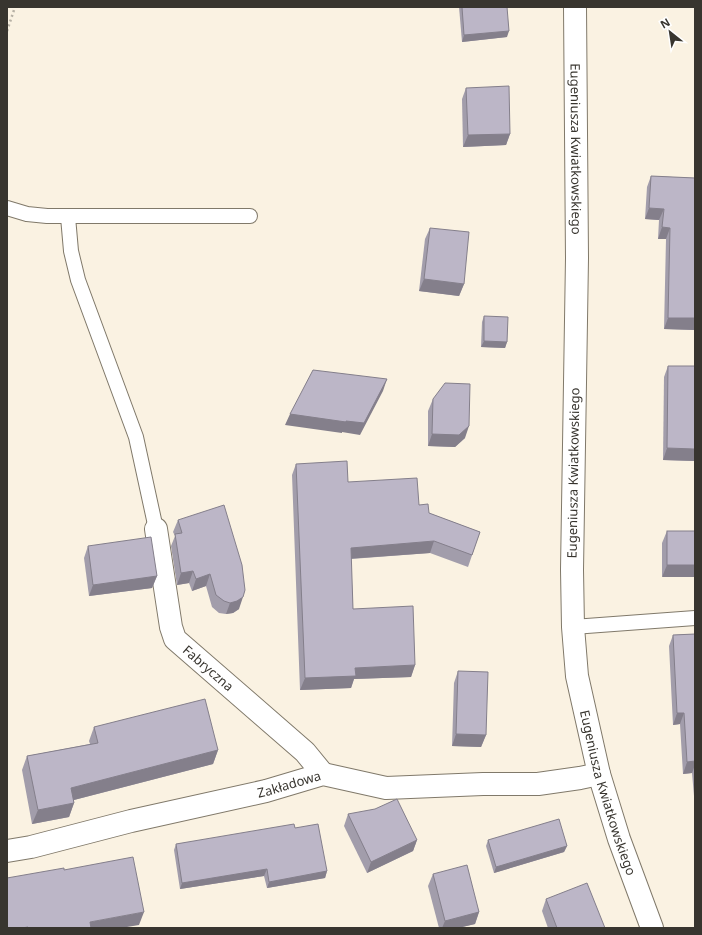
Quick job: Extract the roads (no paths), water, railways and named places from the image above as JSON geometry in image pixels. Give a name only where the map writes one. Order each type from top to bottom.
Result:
[{"type":"street","name":"Eugeniusza Kwiatkowskiego","points":[[575,7],[576,258],[572,570],[573,627],[577,676],[599,774],[619,839],[652,928]]},
{"type":"street","name":"Fabryczna","points":[[156,528],[171,627],[175,639],[305,752],[324,774]]},
{"type":"street","name":"Zakładowa","points":[[7,851],[31,847],[132,821],[266,791],[324,774],[386,788],[483,784],[538,784],[599,774]]},
{"type":"lane","points":[[7,208],[27,214],[68,216],[250,216]]},
{"type":"lane","points":[[68,216],[72,251],[78,280],[136,437],[156,528]]},
{"type":"lane","points":[[573,627],[695,618]]}]
